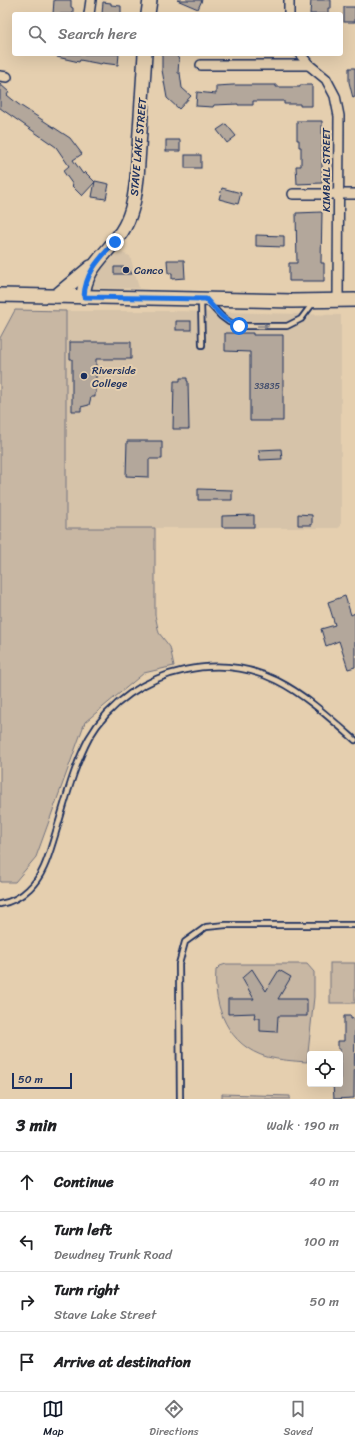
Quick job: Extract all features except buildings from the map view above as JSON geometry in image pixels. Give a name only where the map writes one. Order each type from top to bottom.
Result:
[{"type":"main road","points":[[148,12],[150,0]]},
{"type":"main road","name":"STAVE LAKE STREET","points":[[84,297],[84,285],[94,265],[115,242],[131,213],[135,196],[145,56]]},
{"type":"main road","points":[[56,296],[94,265]]},
{"type":"main road","points":[[0,295],[314,301],[355,300]]},
{"type":"street","points":[[88,12],[90,0]]},
{"type":"street","points":[[289,0],[289,12]]},
{"type":"street","name":"KIMBALL STREET","points":[[302,56],[309,65],[326,80],[335,96],[339,116],[338,301]]},
{"type":"street","points":[[201,65],[309,65]]},
{"type":"street","points":[[293,194],[355,194]]},
{"type":"lane","points":[[204,299],[221,316],[229,322],[239,326],[287,326],[301,319],[314,301]]},
{"type":"lane","points":[[202,345],[204,299]]},
{"type":"lane","points":[[0,904],[12,901],[21,896],[36,882],[46,863],[75,771],[89,738],[98,725],[114,707],[133,692],[160,677],[175,672],[224,666],[257,672],[290,686],[316,706],[355,740]]},
{"type":"lane","points":[[180,1099],[179,964],[185,942],[206,927],[226,925],[355,925]]},
{"type":"shaded area","points":[[119,252],[130,256],[139,288],[91,289],[98,272]]},
{"type":"shaded area","points":[[15,310],[66,311],[66,528],[155,528],[155,615],[159,633],[170,647],[174,666],[144,673],[85,722],[36,857],[15,882],[0,882],[0,338]]},
{"type":"shaded area","points":[[66,311],[172,311],[341,315],[341,526],[338,528],[66,528]]},
{"type":"shaded area","points":[[330,963],[355,963],[355,1003],[330,1003]]},
{"type":"shaded area","points":[[226,964],[307,964],[314,972],[314,997],[307,1062],[267,1057],[253,1052],[242,1044],[226,1023],[217,998],[216,970],[220,966]]},
{"type":"shaded area","points":[[222,1094],[290,1096],[290,1099],[222,1099]]},
{"type":"place","name":"Canco","points":[[126,270]]},
{"type":"place","name":"Riverside College","points":[[84,376]]},
{"type":"route","points":[[115,242],[94,265],[84,285],[84,297],[206,299],[221,316],[229,322],[239,326]]}]
